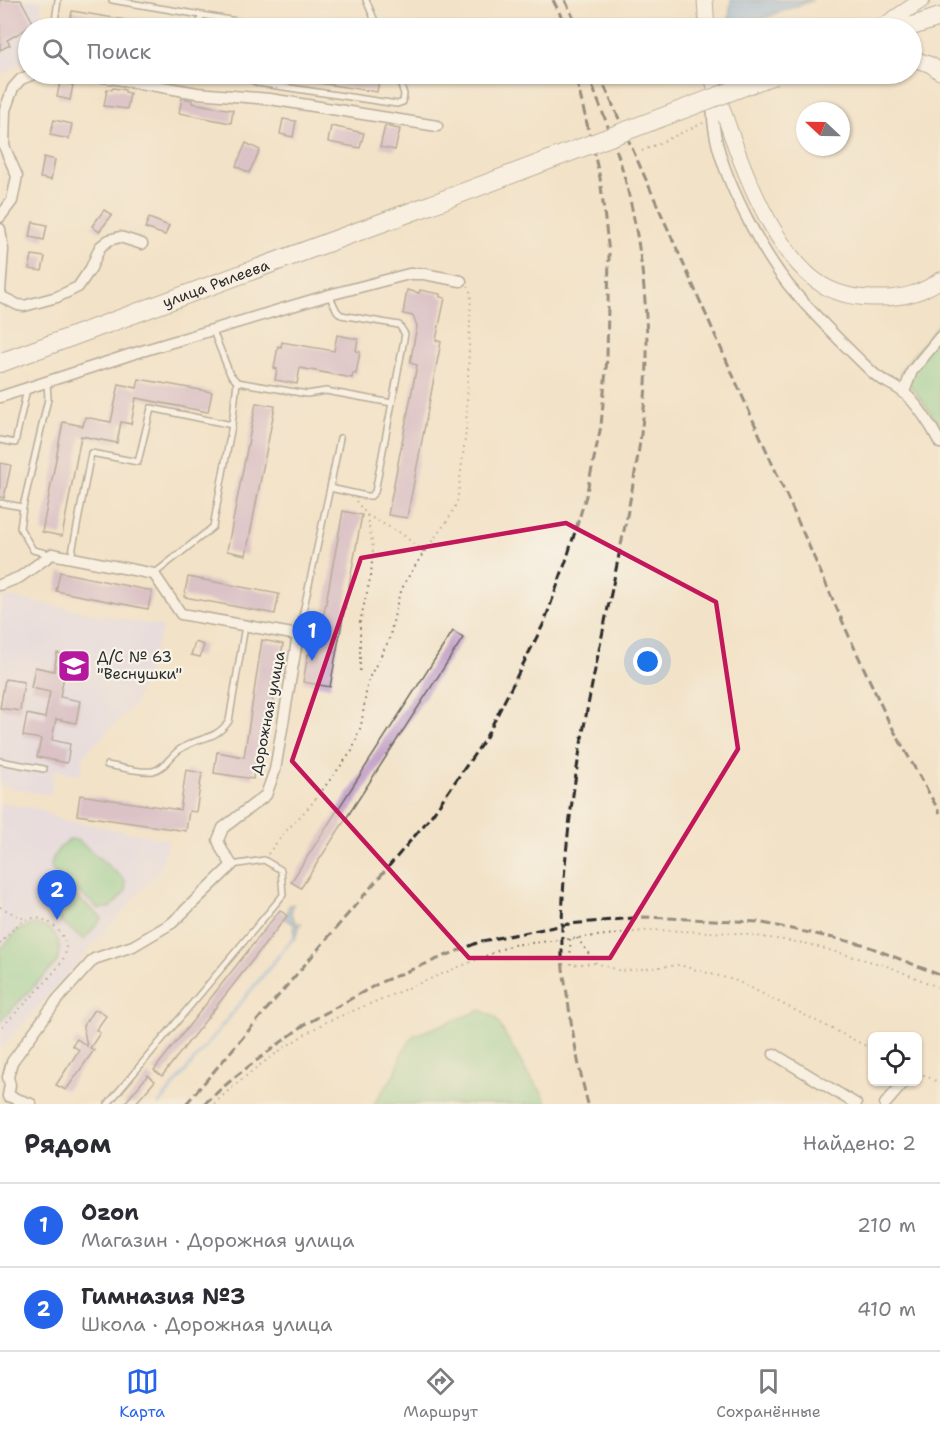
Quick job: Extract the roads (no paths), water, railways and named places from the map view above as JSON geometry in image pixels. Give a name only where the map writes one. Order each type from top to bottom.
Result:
[{"type":"main road","points":[[922,23],[940,17]]},
{"type":"main road","name":"улица Рылеева","points":[[0,363],[430,205],[749,84]]},
{"type":"street","points":[[705,0],[706,18]]},
{"type":"street","points":[[895,18],[922,0]]},
{"type":"street","points":[[922,62],[940,72]]},
{"type":"street","points":[[0,217],[12,201],[17,176],[4,146],[5,110],[13,88],[18,83]]},
{"type":"street","points":[[145,84],[198,93],[270,99],[437,126]]},
{"type":"street","points":[[711,84],[713,118],[720,154],[749,222],[770,259],[794,292],[877,377],[904,392],[932,428],[940,443]]},
{"type":"street","points":[[714,84],[727,125],[765,213],[779,238],[804,270],[830,288],[848,295],[867,298],[890,299],[911,295],[940,280]]},
{"type":"street","points":[[0,229],[3,250],[0,292],[2,297],[24,306],[57,297],[78,287],[91,268],[100,247],[109,240],[120,237],[142,244]]},
{"type":"street","points":[[0,397],[47,380],[329,295],[416,273],[461,281]]},
{"type":"street","points":[[904,392],[912,371],[940,337]]},
{"type":"street","points":[[0,585],[20,577],[52,554],[154,574],[181,614],[298,635]]},
{"type":"street","name":"Дорожная улица","points":[[232,865],[218,840],[223,828],[267,795],[274,770],[298,635]]},
{"type":"street","points":[[31,1104],[8,1096],[10,1085],[8,1077],[12,1062],[57,1000],[94,959],[133,946],[172,923],[232,865]]},
{"type":"street","points":[[774,1054],[856,1104]]},
{"type":"street","points":[[885,1104],[901,1086]]},
{"type":"lane","points":[[55,18],[58,0]]},
{"type":"lane","points":[[112,0],[215,18]]},
{"type":"lane","points":[[366,0],[374,18]]},
{"type":"lane","points":[[264,84],[397,104],[403,102],[404,94],[400,84]]},
{"type":"lane","points":[[329,295],[341,315],[399,325],[405,334],[375,492],[371,496],[366,496],[330,488]]},
{"type":"lane","points":[[213,331],[230,374],[237,382],[307,394],[326,391],[392,403]]},
{"type":"lane","points":[[47,380],[48,399],[20,528],[33,550],[52,554]]},
{"type":"lane","points":[[154,574],[213,527],[232,425],[237,382]]},
{"type":"lane","points":[[0,440],[15,443],[27,387]]},
{"type":"lane","points":[[71,558],[91,453],[138,462],[151,408],[232,425]]},
{"type":"lane","points":[[298,635],[340,438]]},
{"type":"lane","points":[[0,502],[23,507]]},
{"type":"lane","points":[[107,765],[150,772],[159,770],[180,748],[222,731],[229,721],[246,625]]},
{"type":"lane","points":[[0,761],[44,769]]},
{"type":"lane","points":[[108,1104],[283,895],[281,870],[264,860],[232,865]]},
{"type":"water","points":[[731,0],[813,0],[764,18],[729,18]]},
{"type":"water","points":[[293,904],[291,914],[297,924],[301,923],[295,938],[293,929],[295,925],[285,919],[289,905]]},
{"type":"waterway","points":[[159,1104],[294,937]]},
{"type":"railway","points":[[553,0],[562,18]]},
{"type":"railway","points":[[565,0],[573,18]]},
{"type":"railway","points":[[186,1104],[429,819],[485,739],[544,623],[586,496],[601,426],[607,358],[609,253],[600,178],[577,84]]},
{"type":"railway","points":[[588,1104],[576,1053],[563,965],[565,861],[585,722],[641,435],[647,345],[643,278],[633,211],[618,156],[592,84]]},
{"type":"railway","points":[[603,84],[849,636],[888,720],[940,813]]},
{"type":"railway","points":[[204,1104],[236,1076],[304,1025],[381,982],[482,941],[569,924],[644,917],[758,922],[862,944],[940,975]]},
{"type":"place","name":"Ozon","points":[[312,661]]},
{"type":"place","name":"Д/С № 63 \"Веснушки\"","points":[[74,666]]},
{"type":"place","name":"Гимназия №3","points":[[57,920]]}]
